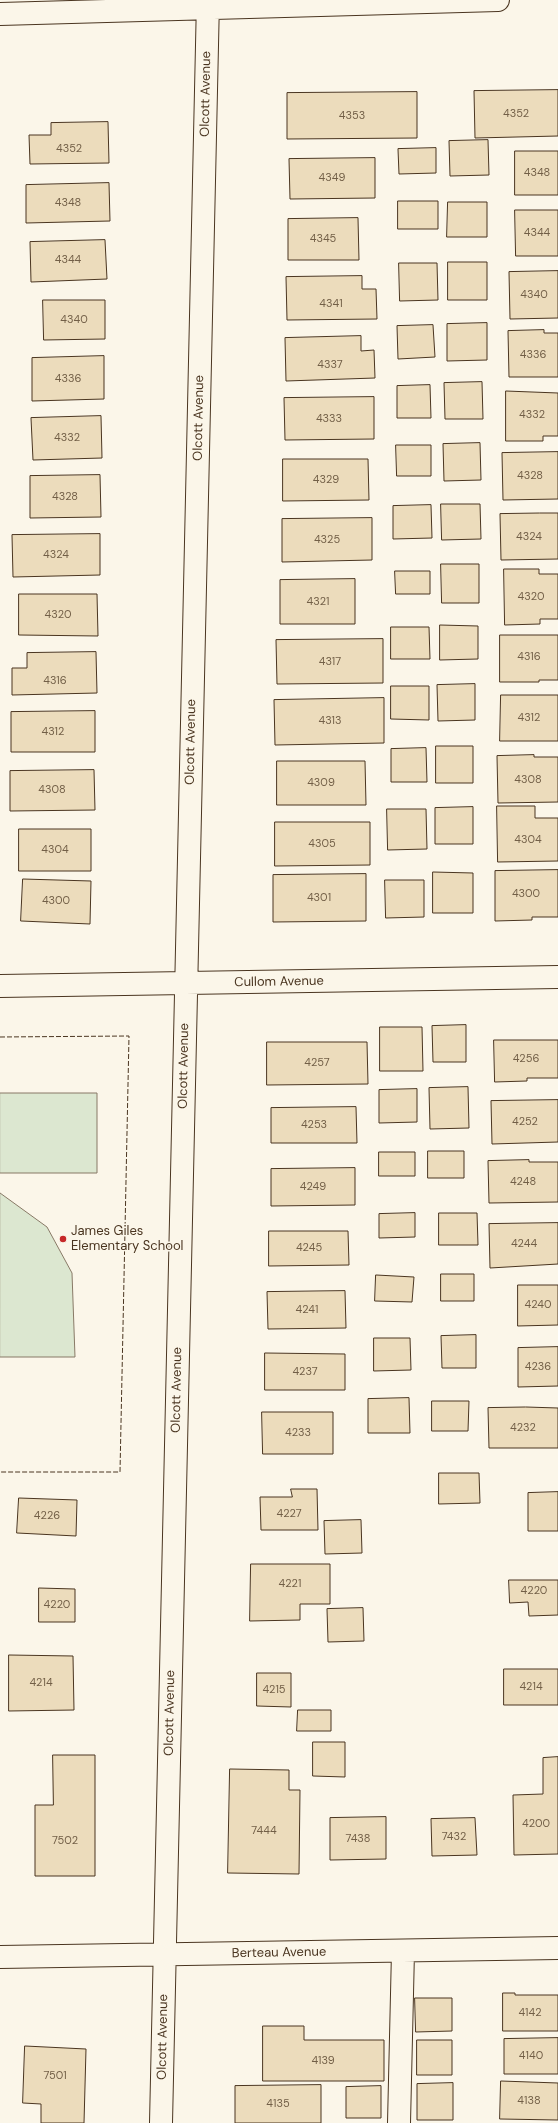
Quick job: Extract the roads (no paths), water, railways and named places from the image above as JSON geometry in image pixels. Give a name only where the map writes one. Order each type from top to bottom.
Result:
[{"type":"street","points":[[0,14],[208,4],[498,0]]},
{"type":"street","name":"Olcott Avenue","points":[[161,2123],[208,4]]},
{"type":"street","name":"Cullom Avenue","points":[[0,986],[558,977]]},
{"type":"street","name":"Berteau Avenue","points":[[0,1957],[558,1948]]},
{"type":"street","points":[[399,2123],[403,1951]]},
{"type":"place","name":"James Giles Elementary School","points":[[63,1239]]}]
